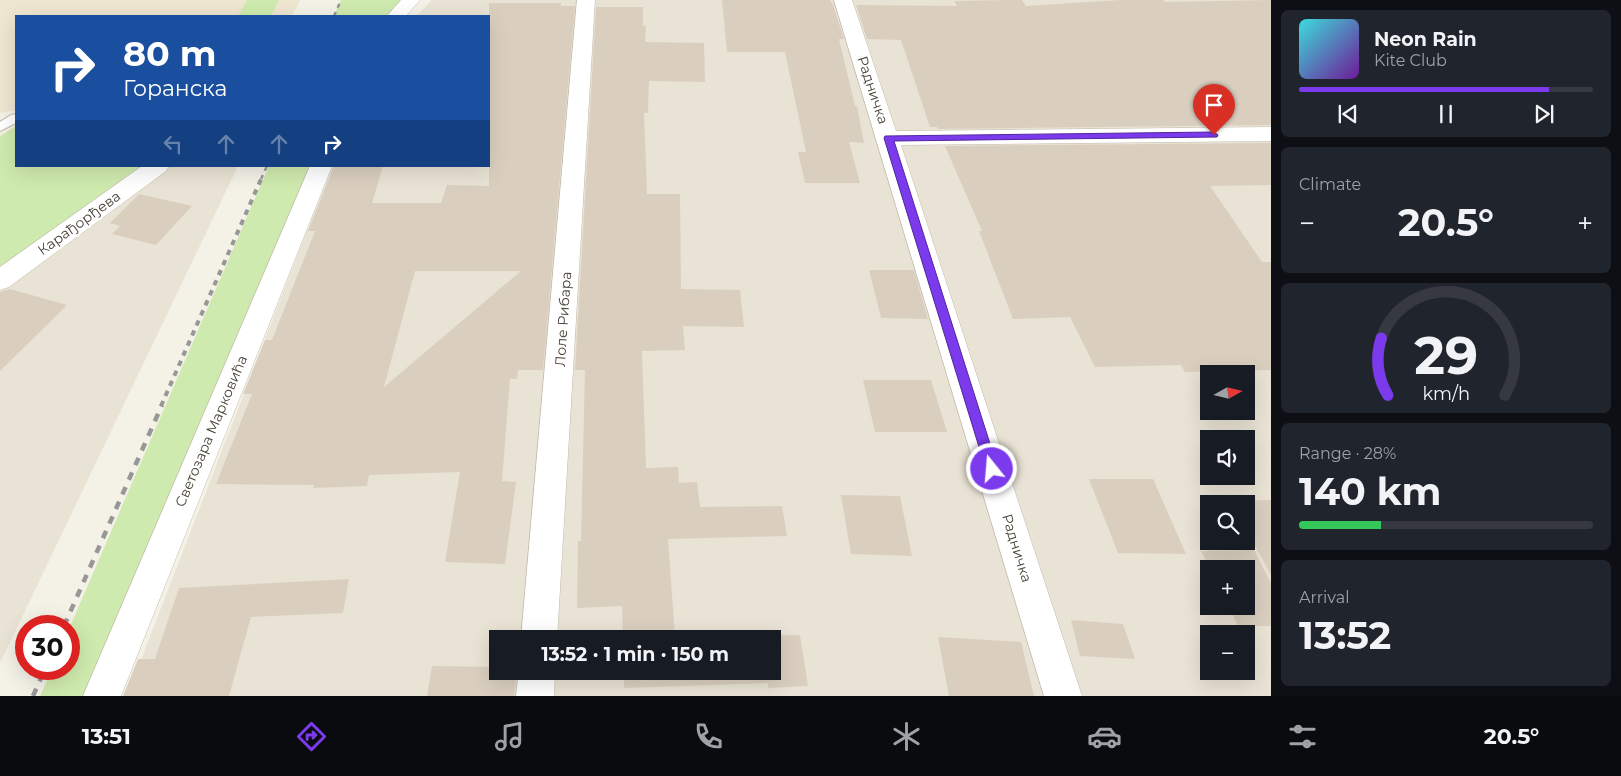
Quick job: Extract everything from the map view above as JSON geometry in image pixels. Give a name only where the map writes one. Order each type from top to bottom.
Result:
[{"type":"street","points":[[397,15],[411,0]]},
{"type":"street","name":"Лоле Рибара","points":[[540,630],[586,0]]},
{"type":"street","name":"Радничка","points":[[843,0],[888,138],[1062,696]]},
{"type":"street","points":[[888,138],[1271,134]]},
{"type":"street","name":"Карађорђева","points":[[0,280],[157,167]]},
{"type":"street","name":"Светозара Марковића","points":[[102,696],[321,167]]},
{"type":"street","points":[[535,696],[536,680]]},
{"type":"lane","points":[[0,127],[15,118]]},
{"type":"shaded area","points":[[0,0],[300,0],[292,15],[15,15],[15,110],[0,113]]},
{"type":"shaded area","points":[[432,0],[1271,0],[1271,696],[127,696],[332,167],[490,167],[490,15],[418,15]]},
{"type":"shaded area","points":[[169,167],[238,167],[23,615],[15,615],[15,632],[0,663],[0,286]]},
{"type":"green space","points":[[247,0],[279,0],[272,15],[239,15]]},
{"type":"green space","points":[[341,0],[420,0],[406,15],[334,15]]},
{"type":"green space","points":[[15,127],[15,167],[145,167],[0,270],[0,136]]},
{"type":"green space","points":[[269,167],[319,167],[103,696],[40,696],[47,680],[80,680],[80,615],[75,615]]},
{"type":"building","points":[[722,0],[830,0],[844,39],[839,39],[855,106],[857,106],[864,143],[849,142],[860,183],[805,183],[798,152],[806,152],[785,52],[727,52]]},
{"type":"building","points":[[1022,0],[1026,6],[1120,0],[1163,0],[1165,2],[1271,0],[1271,125],[938,129],[937,127],[930,127],[901,40],[867,39],[856,5],[957,6],[954,1]]},
{"type":"building","points":[[489,3],[561,3],[561,6],[575,6],[543,370],[518,370],[517,379],[510,379],[502,481],[516,482],[505,564],[445,562],[460,472],[369,475],[367,486],[313,488],[314,485],[216,484],[252,394],[243,394],[265,340],[272,340],[315,231],[308,231],[334,167],[383,167],[372,203],[441,203],[447,185],[489,186]],"holes":[[[415,271],[521,271],[384,387]]]},
{"type":"building","points":[[596,7],[643,7],[643,26],[646,26],[645,42],[704,43],[705,82],[649,81],[648,113],[644,113],[647,194],[680,194],[681,289],[740,290],[744,327],[683,326],[685,350],[642,351],[646,468],[678,467],[679,483],[697,482],[700,507],[782,506],[787,536],[668,539],[675,630],[623,630],[622,606],[577,608],[578,541],[581,541],[585,370],[575,370]]},
{"type":"building","points":[[1271,143],[1271,185],[1210,186],[1262,262],[1271,262],[1271,370],[1255,370],[1255,365],[1200,365],[1200,372],[1185,372],[1181,365],[1095,367],[1070,317],[1013,319],[979,231],[982,231],[945,146]]},
{"type":"building","points":[[139,194],[192,206],[156,245],[112,234],[120,226],[110,223]]},
{"type":"building","points":[[869,270],[914,270],[928,319],[881,318]]},
{"type":"building","points":[[10,289],[67,305],[0,371],[0,292]]},
{"type":"building","points":[[863,380],[931,380],[947,432],[875,432]]},
{"type":"building","points":[[1089,479],[1153,479],[1186,554],[1118,553]]},
{"type":"building","points":[[841,495],[900,496],[912,556],[851,554]]},
{"type":"building","points":[[1255,500],[1271,500],[1271,575],[1255,546]]},
{"type":"building","points":[[1254,550],[1271,583],[1271,626],[1238,625],[1233,615],[1255,615],[1255,560],[1206,560],[1201,551]]},
{"type":"building","points":[[349,579],[343,613],[251,617],[229,696],[123,696],[138,659],[155,659],[179,588]]},
{"type":"building","points":[[1071,620],[1123,624],[1135,659],[1080,656]]},
{"type":"building","points":[[781,635],[800,635],[808,686],[768,688],[768,683],[624,688],[624,680],[781,680]]},
{"type":"building","points":[[938,637],[1021,642],[1034,696],[949,696]]},
{"type":"building","points":[[432,666],[489,667],[489,680],[516,680],[514,696],[427,696]]},
{"type":"railway","points":[[334,15],[341,0]]},
{"type":"railway","points":[[261,179],[267,167]]},
{"type":"railway","points":[[161,406],[262,177]]},
{"type":"railway","points":[[69,615],[162,405]]},
{"type":"railway","points":[[33,696],[40,680]]},
{"type":"route","points":[[992,469],[888,138],[1214,135]]}]
